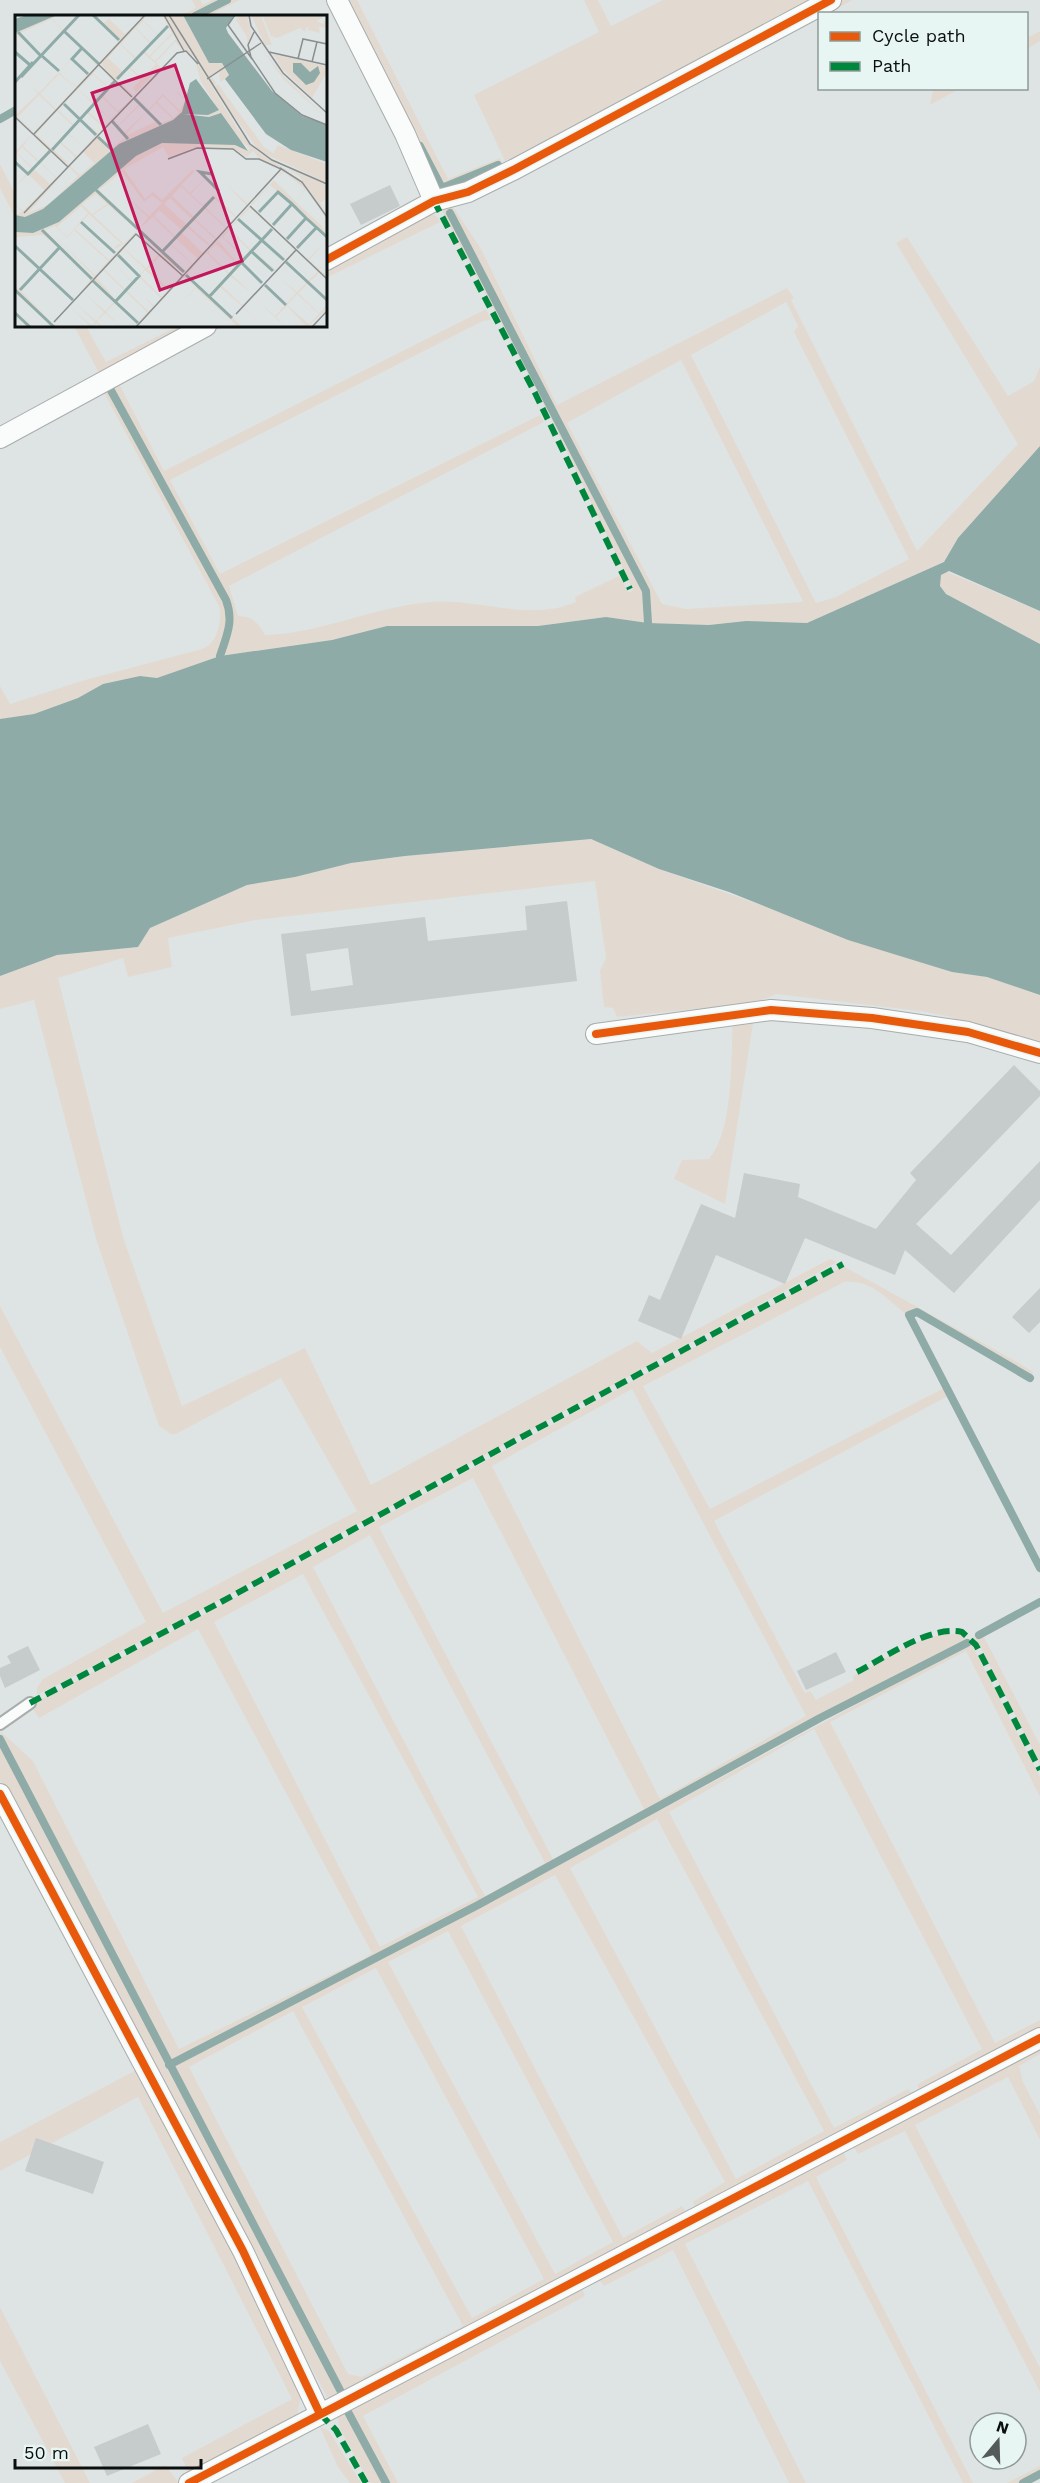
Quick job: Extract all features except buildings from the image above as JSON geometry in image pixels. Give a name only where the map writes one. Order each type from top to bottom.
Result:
[{"type":"street","points":[[337,0],[405,134],[434,201]]},
{"type":"street","points":[[327,259],[434,201],[468,192],[515,169],[831,0]]},
{"type":"street","points":[[0,438],[204,327]]},
{"type":"street","points":[[596,1034],[771,1010],[872,1017],[968,1032],[1040,1053]]},
{"type":"street","points":[[0,1794],[238,2241],[320,2414]]},
{"type":"street","points":[[189,2483],[1040,2038]]},
{"type":"lane","points":[[0,1724],[30,1703]]},
{"type":"shaded area","points":[[192,0],[200,0],[203,5],[212,0],[224,0],[195,15],[181,15],[196,8]]},
{"type":"shaded area","points":[[230,0],[240,0],[210,15],[200,15]]},
{"type":"shaded area","points":[[345,0],[441,189],[499,164],[443,188],[347,0],[357,0],[448,179],[500,158],[503,167],[449,193],[439,193]]},
{"type":"shaded area","points":[[584,0],[598,0],[611,26],[663,0],[811,0],[513,162],[510,159],[505,161],[474,95],[599,32]]},
{"type":"shaded area","points":[[839,0],[853,0],[830,12],[818,12],[818,19],[682,92],[678,85]]},
{"type":"shaded area","points":[[1040,31],[1040,41],[1028,48],[1028,37]]},
{"type":"shaded area","points":[[933,90],[957,90],[930,105]]},
{"type":"shaded area","points":[[0,164],[15,193],[15,217],[0,188]]},
{"type":"shaded area","points":[[449,208],[454,208],[481,249],[557,405],[787,288],[794,298],[791,300],[917,551],[1018,444],[896,243],[907,237],[1008,396],[1034,381],[1040,367],[1040,446],[958,538],[944,562],[807,623],[746,621],[709,625],[648,623],[606,617],[538,626],[387,626],[332,640],[220,656],[157,678],[140,676],[103,684],[78,698],[34,714],[0,719],[0,686],[10,704],[85,680],[202,649],[212,642],[218,631],[219,606],[102,389],[107,386],[225,601],[230,615],[220,655],[227,642],[231,621],[228,600],[110,384],[117,380],[164,471],[486,309],[491,320],[483,321],[170,480],[220,574],[540,415],[544,422],[229,586],[238,616],[248,617],[254,621],[265,635],[306,630],[389,609],[431,602],[467,603],[522,610],[558,608],[576,602],[575,597],[619,576],[629,593],[633,590],[551,418],[442,211]],"holes":[[[786,302],[798,326],[794,332],[909,559],[836,597],[816,603],[691,355]],[[681,360],[803,601],[686,609],[662,604],[567,423]]]},
{"type":"shaded area","points":[[429,214],[435,215],[440,222],[327,278],[327,267]]},
{"type":"shaded area","points":[[75,327],[87,327],[106,362],[176,327],[192,327],[100,375]]},
{"type":"shaded area","points":[[212,327],[222,327],[127,375]]},
{"type":"shaded area","points":[[1040,446],[1040,611],[949,571],[941,575],[940,586],[946,594],[1040,644],[1040,995],[987,977],[952,972],[848,940],[729,892],[659,869],[591,839],[351,863],[295,877],[247,885],[150,928],[138,947],[57,955],[0,976],[0,719],[34,714],[78,698],[103,684],[140,676],[157,678],[220,656],[332,640],[387,626],[538,626],[606,617],[648,623],[709,625],[746,621],[807,623],[944,562],[958,538]]},
{"type":"shaded area","points":[[945,571],[1040,611],[1040,644],[946,594],[940,586],[941,575]]},
{"type":"shaded area","points":[[591,839],[659,869],[901,955],[952,972],[987,977],[1040,995],[1040,1047],[947,1016],[776,994],[756,1003],[617,1017],[613,1008],[604,1007],[600,971],[606,958],[595,881],[256,920],[168,938],[172,967],[128,977],[123,958],[58,978],[123,1237],[182,1406],[305,1348],[371,1485],[637,1341],[652,1353],[830,1259],[837,1262],[220,1600],[37,1695],[37,1688],[43,1679],[146,1622],[0,1347],[0,1306],[163,1613],[357,1511],[281,1378],[176,1434],[171,1434],[159,1426],[97,1242],[34,1000],[0,1009],[0,976],[57,955],[138,947],[150,928],[247,885],[295,877],[351,863]]},
{"type":"shaded area","points":[[754,1017],[725,1204],[674,1179],[682,1160],[709,1159],[717,1145],[723,1129],[730,1092],[733,1020]]},
{"type":"shaded area","points":[[843,1266],[1033,1372],[1031,1376],[917,1310],[907,1315],[871,1287],[854,1282],[844,1282],[643,1386],[710,1509],[944,1388],[948,1396],[714,1521],[805,1693],[810,1691],[816,1700],[854,1680],[853,1676],[892,1654],[923,1640],[951,1634],[964,1636],[967,1640],[818,1717],[550,1865],[171,2063],[0,1731],[33,1761],[179,2049],[363,1959],[372,1953],[198,1629],[39,1718],[30,1705],[224,1604]],"holes":[[[632,1389],[806,1716],[660,1799],[492,1466]],[[473,1478],[644,1809],[553,1859],[379,1527]],[[370,1535],[545,1863],[485,1896],[313,1567]],[[303,1574],[478,1897],[380,1947],[214,1622]]]},
{"type":"shaded area","points":[[983,1635],[1040,1745],[1040,1764],[979,1644],[973,1638]]},
{"type":"shaded area","points":[[971,1643],[1040,1777],[1040,1797],[966,1651],[830,1722],[995,2043],[1040,2020],[1040,2029],[918,2092],[918,2084],[982,2049],[814,1729],[669,1812],[834,2128],[908,2089],[914,2095],[696,2209],[693,2202],[725,2182],[555,1875],[461,1926],[623,2238],[682,2206],[688,2214],[332,2399],[327,2397],[0,1780],[0,1742],[335,2388],[339,2390],[341,2385],[172,2065],[553,1868]],"holes":[[[657,1819],[824,2131],[736,2179],[570,1868]],[[448,1931],[613,2242],[555,2274],[388,1962]],[[376,1968],[544,2279],[472,2318],[302,2007]],[[293,2011],[463,2326],[362,2377],[348,2374],[189,2067]]]},
{"type":"shaded area","points":[[1040,2043],[1040,2054],[1019,2066],[1023,2082],[1040,2115],[1040,2140],[1008,2077],[915,2125],[1040,2368],[1040,2392],[905,2131],[858,2154],[852,2144]]},
{"type":"shaded area","points":[[140,2068],[209,2196],[301,2395],[297,2416],[190,2477],[182,2458],[292,2399],[138,2097],[0,2171],[0,2142]]},
{"type":"shaded area","points":[[842,2149],[847,2160],[816,2177],[973,2483],[963,2483],[808,2181],[685,2244],[806,2483],[789,2483],[673,2250],[604,2286],[598,2278]]},
{"type":"shaded area","points":[[581,2286],[585,2296],[363,2416],[398,2483],[388,2483],[353,2414],[348,2411],[347,2415],[382,2483],[370,2483],[340,2429],[337,2413]]},
{"type":"shaded area","points":[[0,2307],[90,2483],[65,2483],[0,2361]]},
{"type":"shaded area","points":[[320,2427],[329,2431],[361,2483],[350,2483],[338,2467]]},
{"type":"shaded area","points":[[165,2465],[179,2483],[132,2483]]},
{"type":"shaded area","points":[[1040,2466],[1040,2472],[1020,2483],[1007,2483]]},
{"type":"waterway","points":[[197,15],[227,0]]},
{"type":"waterway","points":[[0,119],[15,111]]},
{"type":"waterway","points":[[420,146],[442,188],[498,165]]},
{"type":"waterway","points":[[450,213],[646,591],[648,623]]},
{"type":"waterway","points":[[108,385],[226,600],[229,621],[220,656]]},
{"type":"waterway","points":[[1030,1378],[917,1312],[909,1315],[1040,1568]]},
{"type":"waterway","points":[[979,1635],[1040,1602]]},
{"type":"waterway","points":[[169,2065],[478,1905],[820,1718],[967,1643]]},
{"type":"waterway","points":[[0,1739],[340,2390]]},
{"type":"waterway","points":[[348,2412],[386,2483]]},
{"type":"waterway","points":[[1023,2483],[1040,2474]]},
{"type":"marked path","points":[[434,201],[535,393],[630,589]]},
{"type":"marked path","points":[[30,1703],[221,1602],[843,1264]]},
{"type":"marked path","points":[[857,1672],[922,1638],[949,1631],[962,1632],[976,1645],[1040,1770]]},
{"type":"marked path","points":[[320,2414],[336,2430],[366,2483]]},
{"type":"cycle path","points":[[327,259],[434,201],[468,192],[515,169],[831,0]]},
{"type":"cycle path","points":[[596,1034],[771,1010],[872,1018],[968,1032],[1040,1053]]},
{"type":"cycle path","points":[[0,1794],[243,2251],[320,2414]]},
{"type":"cycle path","points":[[189,2483],[1040,2038]]}]
